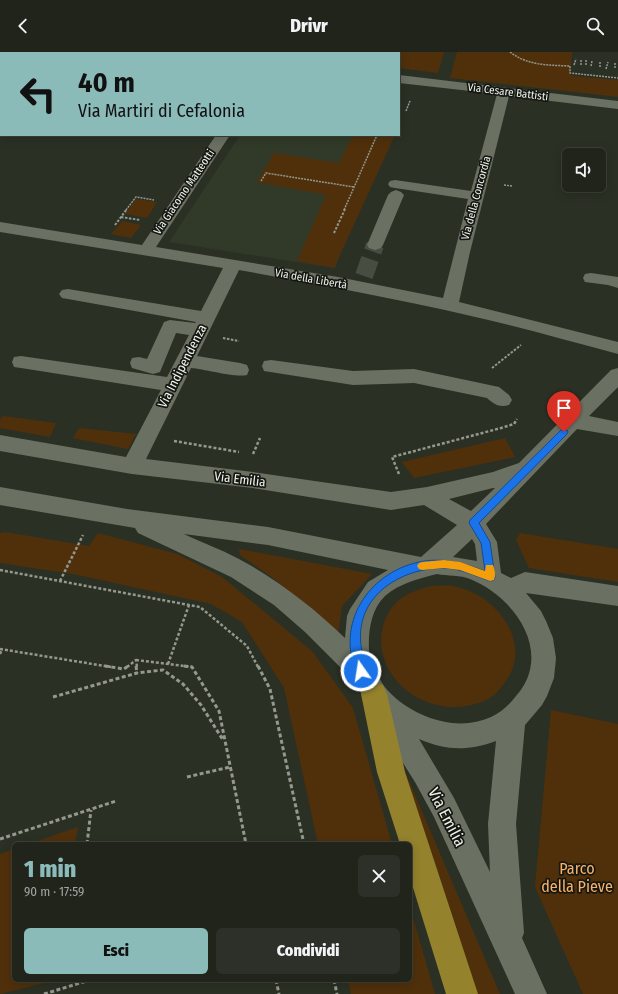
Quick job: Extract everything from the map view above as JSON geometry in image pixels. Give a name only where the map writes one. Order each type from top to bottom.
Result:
[{"type":"highway","points":[[367,682],[392,772],[462,994]]},
{"type":"street","name":"Via Cesare Battisti","points":[[400,79],[618,110]]},
{"type":"street","name":"Via Cesare Battisti","points":[[400,86],[618,105]]},
{"type":"street","name":"Via della Concordia","points":[[450,305],[462,252],[504,95]]},
{"type":"street","name":"Via Giacomo Matteotti","points":[[146,250],[222,136]]},
{"type":"street","points":[[375,245],[395,189],[477,196]]},
{"type":"street","name":"Via della Libertà","points":[[0,227],[233,265],[362,281],[618,348]]},
{"type":"street","name":"Via Indipendenza","points":[[132,466],[233,265]]},
{"type":"street","points":[[591,278],[611,280],[618,283]]},
{"type":"street","points":[[68,294],[203,324]]},
{"type":"street","points":[[139,363],[153,367],[170,326],[203,324]]},
{"type":"street","points":[[184,361],[207,363],[240,370]]},
{"type":"street","points":[[21,362],[173,385]]},
{"type":"street","points":[[271,366],[352,378],[414,376],[466,388],[492,392],[502,400]]},
{"type":"street","points":[[423,566],[450,548],[461,534],[528,469],[618,375]]},
{"type":"street","points":[[574,421],[618,429]]},
{"type":"street","name":"Via Emilia","points":[[0,443],[132,466],[253,480],[391,502],[426,496],[493,480],[528,469]]},
{"type":"street","name":"Via Emilia","points":[[0,496],[127,518],[268,536],[423,566]]},
{"type":"street","points":[[426,496],[456,515],[474,523],[486,542],[500,583],[525,582],[618,596]]},
{"type":"street","name":"Via Emilia","points":[[127,518],[239,570],[282,598],[308,620],[367,682],[384,705],[410,724],[431,732],[450,736],[477,735],[496,729],[512,721],[524,709],[539,686],[543,674],[544,658],[540,635],[529,612],[500,583],[460,566],[444,564],[423,566],[398,574],[387,580],[378,587],[368,599],[356,628],[356,649],[367,682],[440,800],[510,945],[531,994]]},
{"type":"street","name":"Via Emilia","points":[[510,945],[502,824],[512,721]]},
{"type":"path","points":[[510,52],[515,56],[537,65],[570,66],[570,73],[618,78]]},
{"type":"path","points":[[574,65],[576,59]]},
{"type":"path","points":[[581,60],[581,66]]},
{"type":"path","points":[[586,60],[586,66]]},
{"type":"path","points":[[591,66],[592,61]]},
{"type":"path","points":[[600,62],[600,68]]},
{"type":"path","points":[[606,69],[608,62]]},
{"type":"path","points":[[615,63],[615,69]]},
{"type":"path","points":[[334,233],[377,136]]},
{"type":"path","points":[[262,181],[266,173],[354,187]]},
{"type":"path","points":[[101,243],[136,197],[156,200]]},
{"type":"path","points":[[121,217],[141,220]]},
{"type":"path","points":[[466,388],[522,344]]},
{"type":"path","points":[[392,457],[514,424],[520,415]]},
{"type":"path","points":[[256,454],[252,454],[260,438]]},
{"type":"path","points":[[174,441],[245,453]]},
{"type":"path","points":[[60,581],[82,537]]},
{"type":"path","points":[[0,570],[200,607],[247,646],[270,689],[304,842]]},
{"type":"path","points":[[168,664],[189,605]]},
{"type":"path","points":[[0,654],[1,649],[124,669],[136,660],[192,666],[219,711],[224,742],[246,842]]},
{"type":"path","points":[[136,660],[137,672]]},
{"type":"path","points":[[52,697],[137,672],[163,670],[183,684],[201,705],[224,742]]},
{"type":"path","points":[[187,777],[230,767]]},
{"type":"path","points":[[0,839],[116,801]]},
{"type":"path","points":[[86,842],[91,810]]},
{"type":"path","points":[[44,994],[83,982]]},
{"type":"path","points":[[276,982],[279,994]]},
{"type":"path","points":[[334,982],[337,994]]},
{"type":"shaded area","points":[[239,136],[386,136],[335,268],[169,242]]},
{"type":"green space","points":[[400,52],[444,52],[438,73],[400,68]]},
{"type":"green space","points":[[457,52],[572,52],[570,74],[573,76],[618,80],[618,97],[450,78]]},
{"type":"green space","points":[[352,136],[395,136],[334,268],[297,261],[326,195],[257,182],[274,153],[339,163]]},
{"type":"green space","points":[[136,199],[157,202],[147,218],[125,214]]},
{"type":"green space","points":[[122,221],[141,225],[131,238],[111,234]]},
{"type":"green space","points":[[3,416],[56,423],[50,437],[0,428],[0,420]]},
{"type":"green space","points":[[79,428],[136,434],[128,449],[73,438]]},
{"type":"green space","points":[[505,438],[515,457],[414,478],[402,462]]},
{"type":"green space","points":[[5,532],[89,546],[98,533],[177,554],[222,577],[313,652],[353,708],[391,842],[318,842],[284,688],[242,622],[211,604],[73,574],[0,563],[0,533]]},
{"type":"green space","points":[[520,533],[618,549],[618,582],[529,568],[516,540]]},
{"type":"green space","points":[[239,549],[372,574],[342,606],[338,635],[277,581],[240,555]]},
{"type":"green space","points":[[431,586],[452,586],[476,594],[497,611],[506,621],[515,646],[513,668],[501,688],[488,699],[466,706],[449,707],[432,704],[417,697],[403,687],[392,675],[385,660],[381,644],[383,626],[386,617],[394,605],[403,597],[412,592]]},
{"type":"green space","name":"Parco della Pieve","points":[[551,710],[618,724],[618,994],[583,994],[535,887]]},
{"type":"green space","points":[[401,762],[500,994],[477,994]]},
{"type":"green space","points":[[78,827],[75,842],[35,842]]},
{"type":"green space","points":[[12,850],[12,982],[48,982],[0,994],[0,854]]},
{"type":"green space","points":[[412,914],[435,994],[351,994],[348,982],[412,982]]},
{"type":"tunnel","points":[[364,276],[375,245]]},
{"type":"slow traffic","points":[[422,566],[444,564],[460,566],[476,570],[490,577],[489,568]]},
{"type":"route","points":[[361,671],[356,649],[356,628],[368,599],[378,587],[387,580],[411,568],[428,565],[444,564],[460,566],[476,570],[490,577],[486,542],[474,523],[564,432]]}]
